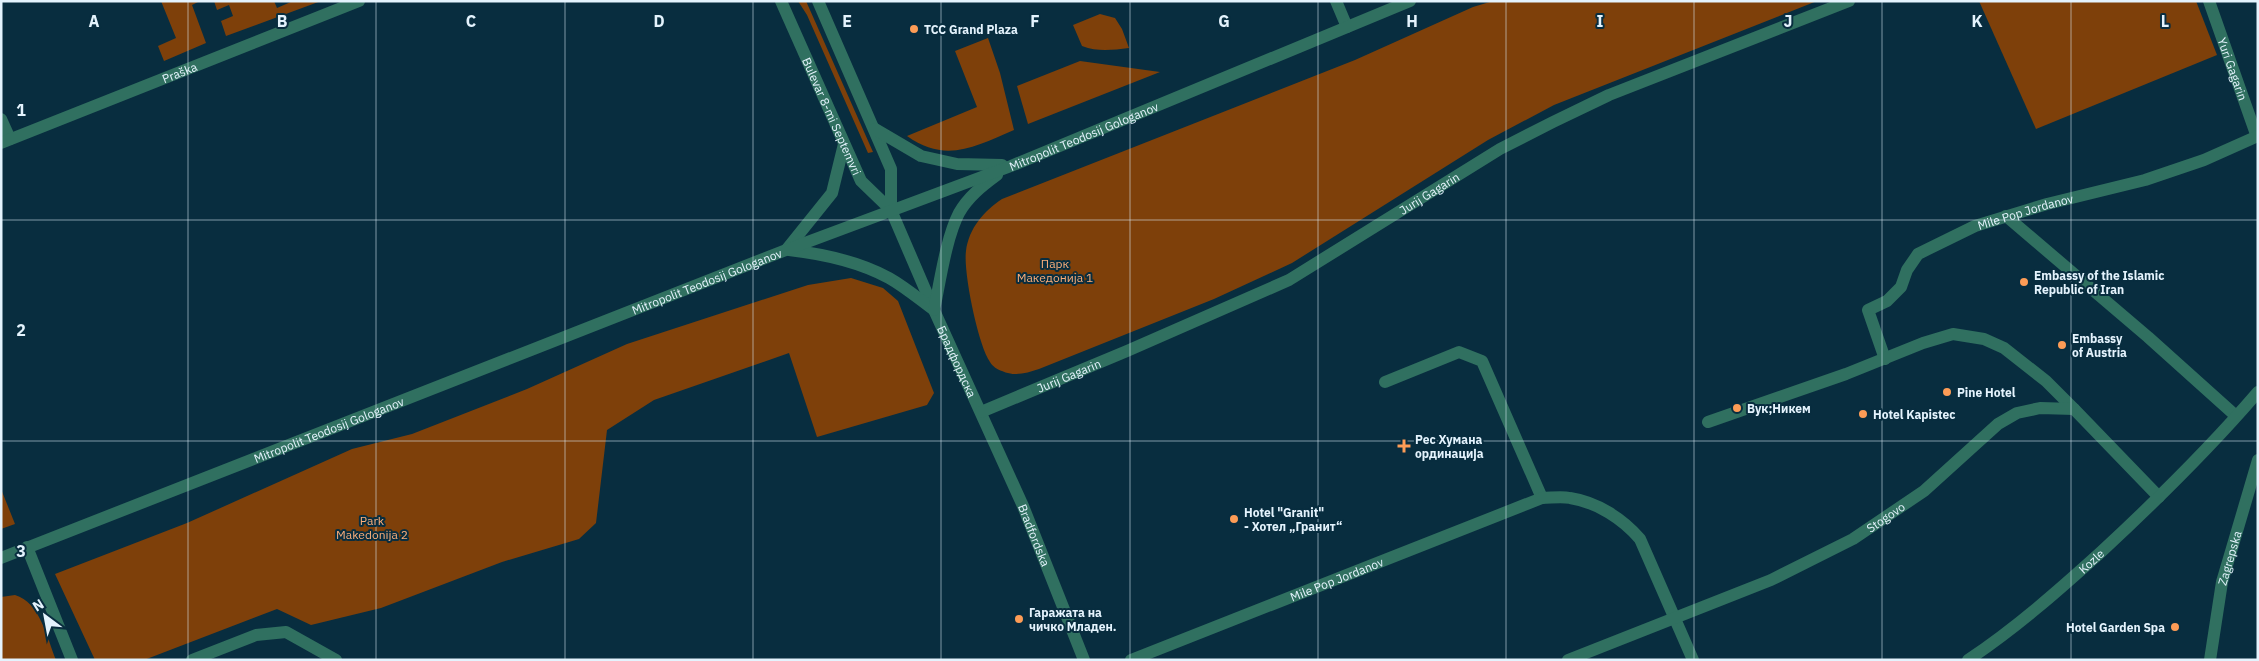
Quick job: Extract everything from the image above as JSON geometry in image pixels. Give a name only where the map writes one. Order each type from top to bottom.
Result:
[{"type":"street","name":"Praška","points":[[5,141],[359,1]]},
{"type":"street","name":"Bulevar 8-mi Septemvri","points":[[781,1],[861,181],[891,210]]},
{"type":"street","points":[[818,1],[891,169],[891,210],[934,310]]},
{"type":"street","points":[[1336,1],[1347,27]]},
{"type":"street","name":"Mitropolit Teodosij Gologanov","points":[[1,558],[786,250],[1011,166],[1410,1]]},
{"type":"street","points":[[981,412],[1289,280],[1500,149],[1609,95],[1849,1]]},
{"type":"street","name":"Yuri Gagarin","points":[[2209,1],[2257,136]]},
{"type":"street","points":[[1,119],[5,141]]},
{"type":"street","points":[[875,129],[921,156],[957,164],[1011,166]]},
{"type":"street","name":"Mile Pop Jordanov","points":[[1885,358],[1868,310],[1887,301],[1901,287],[1907,270],[1918,254],[1975,226],[2006,216],[2145,180],[2204,160],[2257,136]]},
{"type":"street","points":[[786,250],[832,193],[844,144]]},
{"type":"street","points":[[934,310],[953,230],[959,213],[978,189],[1011,166]]},
{"type":"street","points":[[2006,216],[2148,337],[2236,416]]},
{"type":"street","points":[[786,250],[829,255],[862,266],[890,279],[934,310]]},
{"type":"street","name":"Брадфордска","points":[[934,310],[981,412]]},
{"type":"street","points":[[1708,422],[1846,374],[1923,343],[1953,334],[1984,339],[2004,348],[2018,358],[2074,409],[2159,497]]},
{"type":"street","points":[[1385,382],[1459,352],[1482,361],[1542,498]]},
{"type":"street","name":"Kozle","points":[[1968,660],[2023,620],[2159,497],[2204,452],[2258,392]]},
{"type":"street","name":"Stogovo","points":[[1568,660],[1771,580],[1853,539],[1924,490],[1998,424],[2017,413],[2040,408],[2074,409]]},
{"type":"street","name":"Bradfordska","points":[[981,412],[1026,514],[1084,660]]},
{"type":"street","name":"Zagrepska","points":[[2210,660],[2222,582],[2258,460]]},
{"type":"street","name":"Mile Pop Jordanov","points":[[1131,660],[1542,498],[1570,498],[1598,507],[1629,526],[1640,539],[1693,660]]},
{"type":"street","points":[[27,547],[72,660]]},
{"type":"street","points":[[192,660],[256,636],[286,632],[336,660]]},
{"type":"green space","points":[[161,1],[200,1],[192,5],[206,43],[164,61],[158,46],[176,38]]},
{"type":"green space","points":[[214,1],[274,1],[277,8],[293,1],[321,1],[226,36],[221,21],[233,16],[229,5],[217,10]]},
{"type":"green space","points":[[798,1],[806,1],[873,152],[868,153],[807,15]]},
{"type":"green space","name":"Парк Македонија 1","points":[[1493,1],[1817,1],[1554,105],[1488,140],[1292,263],[1214,299],[1030,372],[1021,374],[1007,373],[997,369],[991,363],[985,353],[976,325],[969,290],[966,251],[970,235],[978,221],[995,204],[1002,199],[1355,60],[1473,7]]},
{"type":"green space","points":[[1979,1],[2196,1],[2217,55],[2036,129]]},
{"type":"green space","points":[[1100,14],[1115,18],[1122,29],[1129,48],[1099,50],[1082,46],[1073,25]]},
{"type":"green space","points":[[988,38],[1000,73],[1014,130],[987,142],[961,150],[948,151],[921,144],[907,136],[977,107],[955,51]]},
{"type":"green space","points":[[1080,61],[1160,72],[1028,124],[1017,86]]},
{"type":"green space","name":"Park Makedonija 2","points":[[851,278],[883,288],[898,301],[934,393],[927,405],[817,437],[789,353],[654,400],[607,430],[596,523],[579,539],[502,562],[381,608],[311,625],[277,609],[144,660],[95,660],[55,574],[187,523],[352,449],[412,434],[527,389],[627,344],[808,285]]},
{"type":"green space","points":[[1,489],[15,524],[1,529]]},
{"type":"green space","points":[[15,595],[24,599],[37,613],[56,660],[1,660],[1,597]]},
{"type":"place","name":"TCC Grand Plaza","points":[[914,29]]},
{"type":"place","name":"Embassy of the Islamic Republic of Iran","points":[[2024,282]]},
{"type":"place","name":"Embassy of Austria","points":[[2062,345]]},
{"type":"place","name":"Pine Hotel","points":[[1947,392]]},
{"type":"place","name":"Вук;Никем","points":[[1737,408]]},
{"type":"place","name":"Hotel Kapistec","points":[[1863,414]]},
{"type":"place","name":"Рес Хумана ординација","points":[[1404,446]]},
{"type":"place","name":"Hotel \"Granit\" - Хотел „Гранит“","points":[[1234,519]]},
{"type":"place","name":"Гаражата на чичко Младен.","points":[[1019,619]]},
{"type":"place","name":"Hotel Garden Spa","points":[[2175,627]]}]
